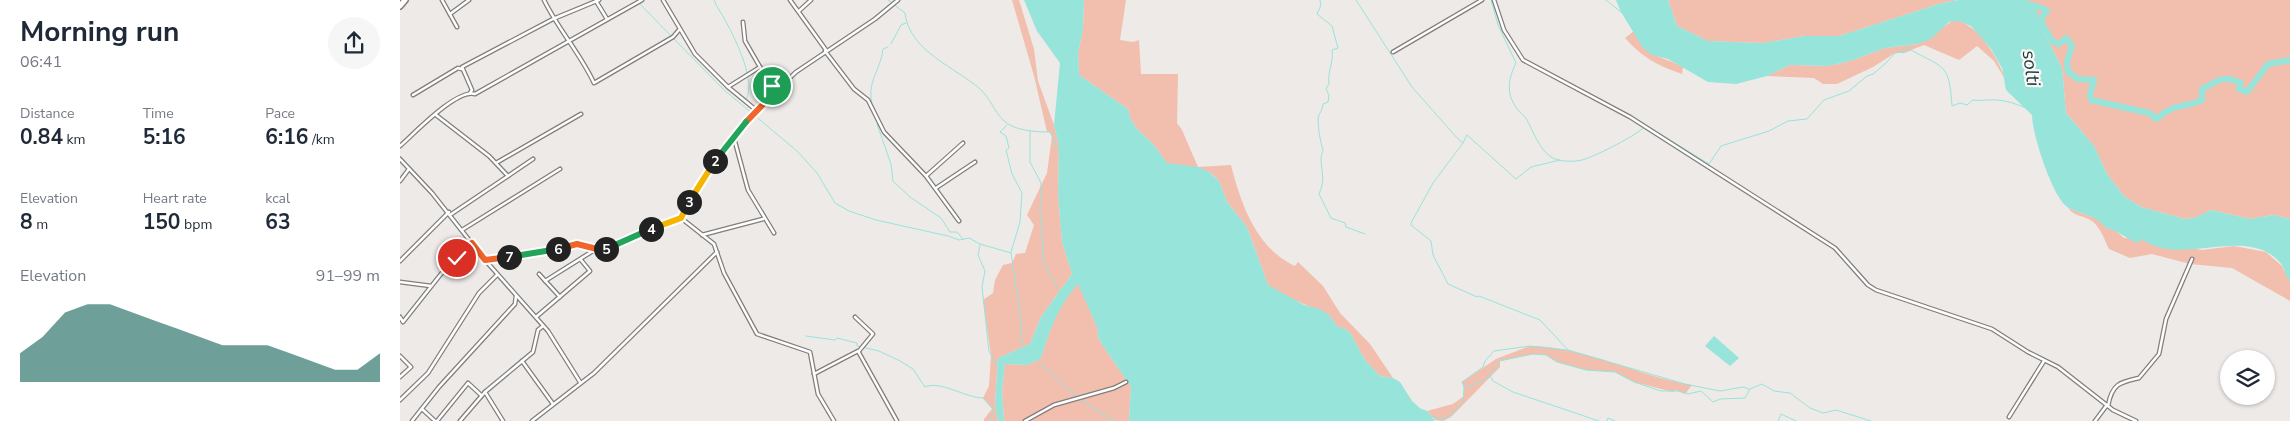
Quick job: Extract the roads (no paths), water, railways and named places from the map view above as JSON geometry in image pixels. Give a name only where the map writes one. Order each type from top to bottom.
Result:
[{"type":"highway","points":[[400,6],[405,0]]},
{"type":"street","points":[[442,0],[457,27]]},
{"type":"street","points":[[544,0],[553,19],[584,62],[594,83],[673,37],[679,30]]},
{"type":"street","points":[[413,95],[553,19],[597,0],[607,19]]},
{"type":"street","points":[[400,146],[454,99],[470,93],[475,94],[642,0]]},
{"type":"street","points":[[790,0],[854,89],[868,100],[884,132],[926,176],[959,221]]},
{"type":"street","points":[[799,11],[811,0]]},
{"type":"street","points":[[485,260],[550,251],[577,244],[601,250],[662,223],[681,218],[702,179],[756,110],[792,75],[825,50],[875,19],[898,0]]},
{"type":"street","points":[[1393,52],[1482,0]]},
{"type":"street","points":[[1494,0],[1504,30],[1523,60],[1665,139],[1835,248],[1868,285],[1876,290],[1992,329],[2058,367],[2107,405],[2136,421]]},
{"type":"street","points":[[450,14],[467,1]]},
{"type":"street","points":[[664,1],[679,30],[695,54],[728,87],[756,110]]},
{"type":"street","points":[[743,22],[745,41],[776,91]]},
{"type":"street","points":[[728,87],[760,66]]},
{"type":"street","points":[[461,69],[472,90],[470,93]]},
{"type":"street","points":[[496,163],[581,114]]},
{"type":"street","points":[[436,115],[496,163],[508,176]]},
{"type":"street","points":[[734,138],[748,190],[774,233]]},
{"type":"street","points":[[926,176],[963,143]]},
{"type":"street","points":[[400,159],[449,214],[497,275],[543,326],[580,382]]},
{"type":"street","points":[[400,261],[449,214],[533,159]]},
{"type":"street","points":[[936,188],[975,162]]},
{"type":"street","points":[[400,181],[409,168]]},
{"type":"street","points":[[462,230],[560,170]]},
{"type":"street","points":[[681,218],[714,244],[724,273],[757,334],[810,352],[820,401],[834,421]]},
{"type":"street","points":[[702,234],[764,219]]},
{"type":"street","points":[[400,317],[403,322],[432,286],[472,243]]},
{"type":"street","points":[[546,281],[596,249]]},
{"type":"street","points":[[532,421],[594,373],[717,252]]},
{"type":"street","points":[[2094,421],[2107,405],[2113,390],[2120,382],[2125,379],[2139,378],[2158,354],[2166,319],[2192,259]]},
{"type":"street","points":[[536,318],[590,271],[580,260]]},
{"type":"street","points":[[539,274],[560,296]]},
{"type":"street","points":[[400,400],[428,372],[479,293],[497,275]]},
{"type":"street","points":[[400,282],[432,286]]},
{"type":"street","points":[[412,421],[515,304],[516,296]]},
{"type":"street","points":[[814,374],[858,351],[873,334],[855,317]]},
{"type":"street","points":[[460,421],[481,395],[533,352],[538,330],[543,326]]},
{"type":"street","points":[[858,351],[897,421]]},
{"type":"street","points":[[400,356],[411,367],[400,377]]},
{"type":"street","points":[[2009,416],[2044,360]]},
{"type":"street","points":[[522,361],[553,404]]},
{"type":"street","points":[[1025,421],[1054,405],[1114,388],[1126,382]]},
{"type":"street","points":[[422,409],[436,421],[468,383],[481,395]]},
{"type":"street","points":[[485,392],[503,421]]},
{"type":"water","points":[[1024,0],[1084,0],[1083,28],[1078,54],[1079,75],[1128,109],[1131,120],[1137,129],[1153,144],[1167,163],[1198,167],[1208,171],[1219,181],[1227,202],[1247,227],[1268,285],[1304,305],[1320,309],[1329,315],[1337,326],[1349,331],[1365,360],[1380,376],[1393,378],[1400,382],[1412,401],[1421,409],[1427,411],[1435,421],[1129,421],[1131,387],[1099,340],[1097,327],[1078,284],[1065,301],[1051,328],[1041,358],[1028,365],[1005,364],[1002,391],[1004,421],[998,421],[995,403],[998,358],[1030,344],[1041,317],[1072,274],[1062,242],[1058,194],[1059,146],[1054,125],[1060,63],[1037,31]]},
{"type":"water","name":"solti","points":[[1616,0],[1668,0],[1677,26],[1708,41],[1763,43],[1804,36],[1839,36],[1942,3],[1959,0],[2026,0],[2036,10],[2039,16],[2039,23],[2062,68],[2066,113],[2094,146],[2107,174],[2124,196],[2141,207],[2185,219],[2194,218],[2211,210],[2250,219],[2274,215],[2290,219],[2290,282],[2282,265],[2268,253],[2252,247],[2233,246],[2175,250],[2158,247],[2142,239],[2138,243],[2106,228],[2098,220],[2069,208],[2056,193],[2050,180],[2039,150],[2032,115],[2006,90],[2002,68],[1991,49],[1971,26],[1959,21],[1949,22],[1931,39],[1917,44],[1885,48],[1850,61],[1828,66],[1790,65],[1767,76],[1736,84],[1708,82],[1668,59],[1652,55],[1643,48],[1621,12]]},
{"type":"water","points":[[1714,336],[1739,358],[1730,366],[1705,346]]},
{"type":"waterway","points":[[636,0],[723,89],[797,151],[817,173],[835,203],[849,211],[876,220],[959,240],[969,238],[980,244],[1011,253],[1020,313],[1021,339],[1024,347]]},
{"type":"waterway","points":[[714,0],[734,38],[747,72],[749,92],[746,100]]},
{"type":"waterway","points":[[888,0],[905,13],[908,26],[924,48],[980,89],[1003,120],[1019,129],[1050,132],[1060,155]]},
{"type":"waterway","points":[[1320,0],[1321,5],[1317,14],[1332,26],[1338,48],[1332,50],[1329,84],[1326,89],[1329,95],[1328,102],[1323,104],[1318,118],[1323,150],[1321,155],[1323,182],[1319,194],[1331,218],[1345,223],[1346,227],[1365,234]]},
{"type":"waterway","points":[[1356,0],[1412,87],[1463,143],[1467,135],[1516,179],[1531,167],[1560,160]]},
{"type":"waterway","points":[[1491,0],[1498,25],[1516,63],[1509,86],[1515,106],[1526,118],[1547,154],[1558,160],[1566,161],[1582,160],[1596,155],[1626,139],[1646,125],[1709,164],[1721,146],[1769,131],[1788,121],[1807,119],[1824,100],[1849,91],[1867,76],[1873,74],[1895,53],[1901,52],[1910,44]]},
{"type":"waterway","points":[[1606,0],[1621,12]]},
{"type":"waterway","points":[[2018,0],[2047,11],[2042,17],[2042,24],[2053,42],[2059,44],[2066,38],[2072,46],[2067,61],[2068,72],[2078,79],[2094,80],[2090,94],[2091,100],[2149,113],[2157,119],[2168,110],[2202,100],[2202,89],[2220,80],[2229,79],[2241,83],[2239,89],[2247,92],[2268,64],[2290,60]]},
{"type":"waterway","points":[[891,44],[901,25],[906,23]]},
{"type":"waterway","points":[[875,112],[871,86],[883,49],[888,47]]},
{"type":"waterway","points":[[1901,52],[1911,50],[1943,69],[1947,74],[1949,82],[1952,106],[1960,103],[1967,105],[1973,100],[1994,100],[2026,108]]},
{"type":"waterway","points":[[1523,58],[1643,123]]},
{"type":"waterway","points":[[877,124],[891,164],[893,181],[910,197],[941,218],[950,232],[957,232],[963,239]]},
{"type":"waterway","points":[[1007,125],[1000,132],[1006,136],[1009,148],[1006,150],[1012,174],[1022,193],[1020,222],[1011,252]]},
{"type":"waterway","points":[[1030,131],[1030,162],[1041,183],[1040,211],[1044,263],[1059,291]]},
{"type":"waterway","points":[[1463,143],[1433,183],[1411,223],[1431,241],[1433,255],[1448,284],[1477,297],[1479,296],[1540,320],[1568,350],[1685,384],[1720,391],[1743,387],[1749,389]]},
{"type":"waterway","points":[[980,245],[978,255],[985,271],[982,287],[989,351],[997,366]]},
{"type":"waterway","points":[[806,336],[835,340],[837,338],[857,343],[857,346],[879,351],[913,369],[925,387],[931,385],[945,387],[983,398],[993,409],[991,421]]},
{"type":"waterway","points":[[1464,387],[1462,382],[1483,367],[1485,361],[1494,351],[1530,346],[1567,350]]},
{"type":"waterway","points":[[1424,410],[1433,417],[1442,419],[1450,416],[1463,401],[1464,387],[1485,379],[1493,372],[1499,361],[1533,354],[1546,355],[1557,362],[1586,370],[1615,372],[1634,382],[1661,391],[1681,391],[1688,394],[1701,391],[1713,402],[1720,399],[1745,398],[1750,389],[1762,384],[1774,391],[1790,393],[1810,408],[1823,413],[1836,410],[1871,421]]},
{"type":"waterway","points":[[1037,360],[1079,399],[1114,421]]},
{"type":"waterway","points":[[1489,374],[1493,381],[1513,392],[1599,421]]},
{"type":"waterway","points":[[1778,421],[1781,414],[1796,421]]},
{"type":"waterway","points":[[1607,421],[1608,418],[1615,421]]}]
